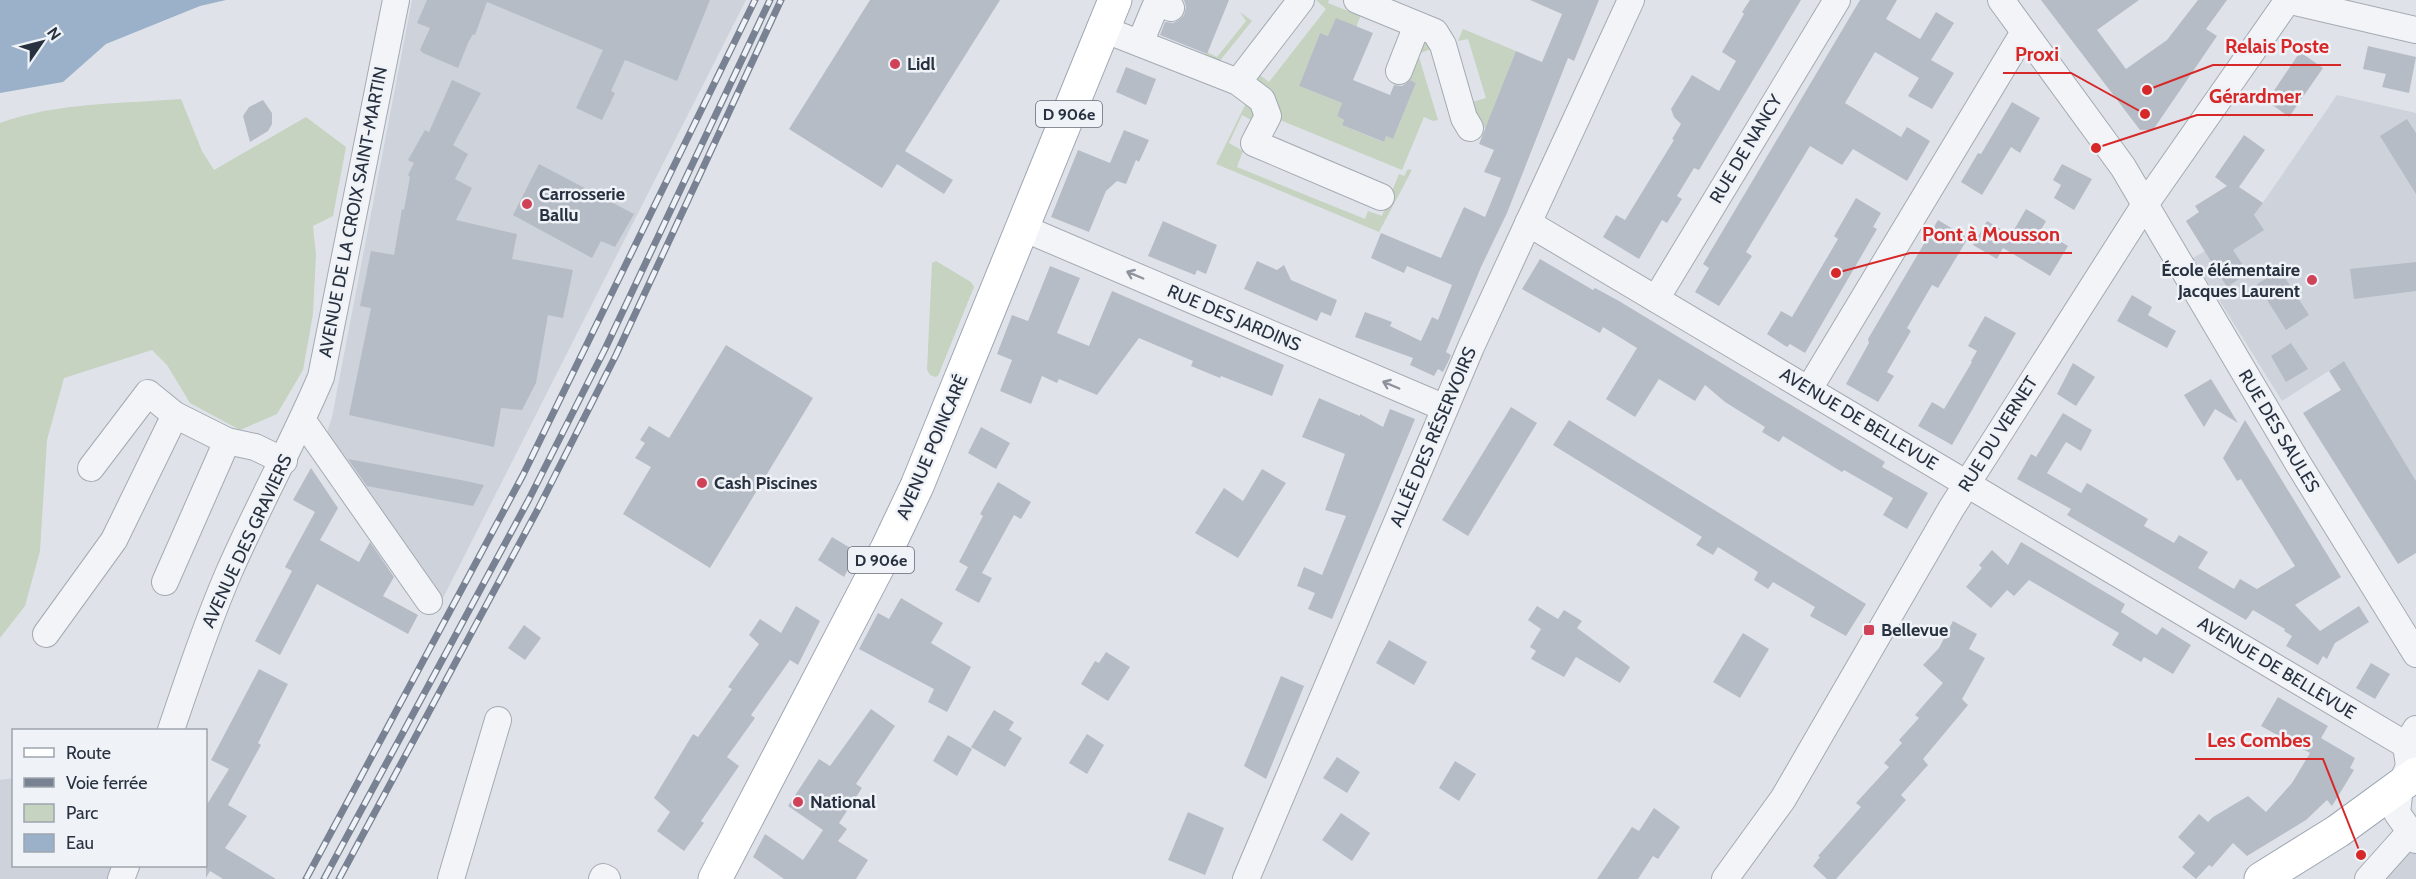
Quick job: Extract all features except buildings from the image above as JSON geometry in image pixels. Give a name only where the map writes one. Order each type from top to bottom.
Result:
[{"type":"main road","name":"AVENUE POINCARÉ","points":[[715,879],[887,549],[947,416],[1109,15]]},
{"type":"main road","points":[[2261,879],[2410,785]]},
{"type":"main road","points":[[2291,879],[2410,785]]},
{"type":"street","name":"AVENUE DE LA CROIX SAINT-MARTIN","points":[[303,421],[321,377],[396,0]]},
{"type":"street","points":[[1238,82],[1301,0]]},
{"type":"street","points":[[1357,0],[1435,32],[1443,45],[1464,118],[1470,128]]},
{"type":"street","name":"ALLÉE DES RÉSERVOIRS","points":[[1246,879],[1445,408],[1631,0]]},
{"type":"street","name":"RUE DE NANCY","points":[[1656,298],[1837,0]]},
{"type":"street","points":[[2001,0],[2123,167],[2144,206]]},
{"type":"street","points":[[2287,0],[2416,30]]},
{"type":"street","name":"RUE DU VERNET","points":[[1725,879],[1783,799],[1967,483],[2144,206],[2287,0]]},
{"type":"street","points":[[1140,43],[1155,8],[1162,4],[1170,8]]},
{"type":"street","points":[[1109,15],[1140,43],[1238,82],[1262,100],[1268,116],[1254,143],[1381,197]]},
{"type":"street","points":[[1399,71],[1417,25]]},
{"type":"street","points":[[1809,389],[2024,32]]},
{"type":"street","name":"RUE DES SAULES","points":[[2144,206],[2298,465],[2416,654]]},
{"type":"street","name":"AVENUE DE BELLEVUE","points":[[1528,223],[1967,483],[2410,785]]},
{"type":"street","name":"RUE DES JARDINS","points":[[1023,228],[1445,408]]},
{"type":"street","points":[[91,468],[148,393],[175,415],[227,441],[255,447],[284,461]]},
{"type":"street","points":[[46,634],[114,540],[175,415]]},
{"type":"street","name":"AVENUE DES GRAVIERS","points":[[171,729],[229,571],[303,421]]},
{"type":"street","points":[[303,421],[429,601]]},
{"type":"street","points":[[165,582],[227,441]]},
{"type":"street","points":[[451,879],[498,720]]},
{"type":"street","points":[[2368,879],[2410,785]]},
{"type":"street","points":[[602,879],[603,877],[607,879]]},
{"type":"shaded area","points":[[412,0],[746,0],[441,602],[324,442],[332,417]]},
{"type":"shaded area","name":"École élémentaire Jacques Laurent","points":[[2337,95],[2416,113],[2416,481],[2344,361],[2282,401],[2193,258],[2257,220],[2253,217]]},
{"type":"shaded area","points":[[12,778],[12,867],[113,867],[109,879],[0,879],[0,780]]},
{"type":"shaded area","points":[[2416,840],[2416,879],[2368,879]]},
{"type":"green space","points":[[1316,0],[1329,0],[1328,3],[1358,15],[1363,10],[1356,27],[1328,36],[1320,33],[1299,86],[1342,103],[1337,116],[1344,120],[1342,125],[1383,142],[1386,136],[1393,139],[1416,83],[1405,78],[1423,37],[1434,48],[1418,54],[1438,120],[1433,121],[1424,117],[1402,170],[1280,120],[1271,138],[1254,78],[1256,72],[1269,82],[1326,9]]},
{"type":"green space","points":[[1240,12],[1252,21],[1218,63],[1205,58],[1207,52],[1217,57],[1246,21]]},
{"type":"green space","points":[[1463,29],[1516,51],[1486,128],[1477,124],[1469,103],[1486,98],[1468,39],[1458,41]]},
{"type":"green space","points":[[181,99],[202,151],[214,170],[306,117],[346,147],[333,216],[313,226],[316,255],[313,314],[303,370],[277,414],[240,430],[190,403],[167,365],[152,350],[64,378],[47,440],[40,551],[25,606],[0,638],[0,123],[67,107]]},
{"type":"green space","points":[[1247,101],[1257,105],[1253,121],[1242,115],[1229,143],[1243,151],[1237,167],[1365,219],[1368,211],[1382,216],[1399,174],[1404,176],[1408,169],[1412,170],[1379,232],[1216,164]]},
{"type":"green space","points":[[936,261],[971,282],[974,287],[938,376],[935,377],[927,370],[932,263]]},
{"type":"water","points":[[0,0],[226,0],[200,6],[106,44],[63,82],[0,93]]},
{"type":"railway","points":[[306,879],[523,475],[755,0]]},
{"type":"railway","points":[[324,879],[528,501],[605,349],[770,0]]},
{"type":"railway","points":[[339,879],[538,509],[616,355],[781,0]]},
{"type":"place","name":"Lidl","points":[[895,64]]},
{"type":"place","name":"Relais Poste","points":[[2147,90]]},
{"type":"place","name":"Proxi","points":[[2145,114]]},
{"type":"place","name":"Gérardmer","points":[[2096,148]]},
{"type":"place","name":"Carrosserie Ballu","points":[[527,204]]},
{"type":"place","name":"Pont à Mousson","points":[[1836,273]]},
{"type":"place","name":"École élémentaire Jacques Laurent","points":[[2312,280]]},
{"type":"place","name":"Cash Piscines","points":[[702,483]]},
{"type":"place","name":"Bellevue","points":[[1869,630]]},
{"type":"place","name":"National","points":[[798,802]]},
{"type":"place","name":"Les Combes","points":[[2361,855]]}]
